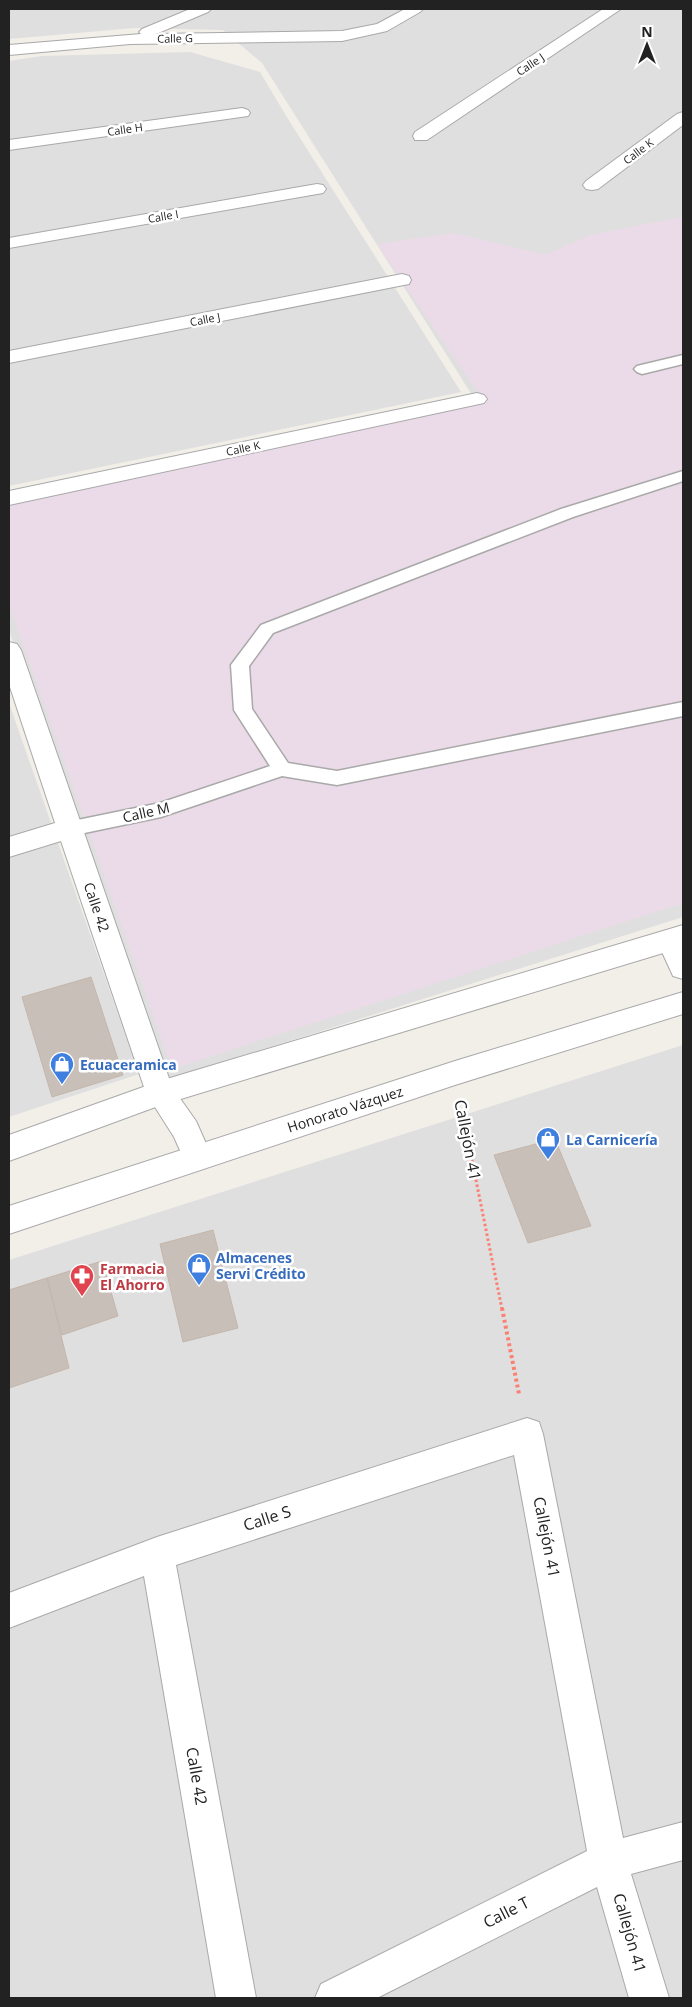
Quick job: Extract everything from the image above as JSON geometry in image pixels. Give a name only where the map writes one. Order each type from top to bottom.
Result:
[{"type":"street","points":[[130,39],[203,9]]},
{"type":"street","name":"Calle G","points":[[9,50],[130,39],[342,36],[382,28],[415,9]]},
{"type":"street","name":"Calle J","points":[[421,136],[613,9]]},
{"type":"street","name":"Calle H","points":[[9,145],[242,113]]},
{"type":"street","name":"Calle K","points":[[592,185],[683,117]]},
{"type":"street","name":"Calle I","points":[[9,243],[317,188]]},
{"type":"street","name":"Calle J","points":[[9,357],[402,280]]},
{"type":"street","name":"Calle K","points":[[9,498],[477,398]]},
{"type":"street","name":"Calle 42","points":[[10,657],[160,1093],[186,1130],[197,1157]]},
{"type":"street","name":"Calle M","points":[[9,847],[70,828]]},
{"type":"street","points":[[9,1148],[160,1093],[676,939],[683,968]]},
{"type":"street","name":"Honorato Vázquez","points":[[9,1220],[455,1073],[683,1003]]},
{"type":"street","name":"Calle S","points":[[9,1610],[157,1554],[527,1434]]},
{"type":"street","name":"Callejón 41","points":[[527,1434],[608,1861],[649,1998]]},
{"type":"street","name":"Calle 42","points":[[157,1554],[236,1998]]},
{"type":"street","name":"Calle T","points":[[335,1998],[608,1861],[683,1840]]},
{"type":"lane","points":[[642,369],[683,360]]},
{"type":"lane","points":[[683,476],[567,513],[267,629],[240,665],[243,710],[282,769],[337,778],[683,709]]},
{"type":"lane","name":"Calle M","points":[[70,828],[161,810],[282,769]]},
{"type":"path","name":"Callejón 41","points":[[455,1073],[527,1434]]},
{"type":"shaded area","points":[[9,9],[683,9],[683,917],[166,1080],[9,630],[9,493],[472,395],[262,63],[223,30],[134,28],[9,39]]},
{"type":"shaded area","points":[[190,52],[260,72],[461,392],[9,486],[9,61],[42,56]]},
{"type":"shaded area","points":[[683,217],[683,903],[172,1069],[9,604],[9,504],[484,401],[377,244],[454,233],[546,255],[590,235]]},
{"type":"shaded area","points":[[9,703],[139,1074],[9,1117]]},
{"type":"shaded area","points":[[683,1045],[683,1998],[9,1998],[9,1260]]},
{"type":"building","points":[[91,977],[123,1075],[52,1097],[22,997]]},
{"type":"building","points":[[555,1139],[591,1226],[528,1243],[494,1155]]},
{"type":"building","name":"Almacenes Servi Crédito","points":[[213,1230],[238,1328],[183,1342],[160,1244]]},
{"type":"building","name":"Farmacia El Ahorro","points":[[102,1261],[118,1316],[62,1335],[47,1278]]},
{"type":"building","points":[[47,1278],[69,1368],[9,1388],[9,1290]]},
{"type":"place","name":"Ecuaceramica","points":[[62,1085]]},
{"type":"place","name":"La Carnicería","points":[[548,1160]]},
{"type":"place","name":"Almacenes Servi Crédito","points":[[199,1286]]},
{"type":"place","name":"Farmacia El Ahorro","points":[[82,1297]]}]
